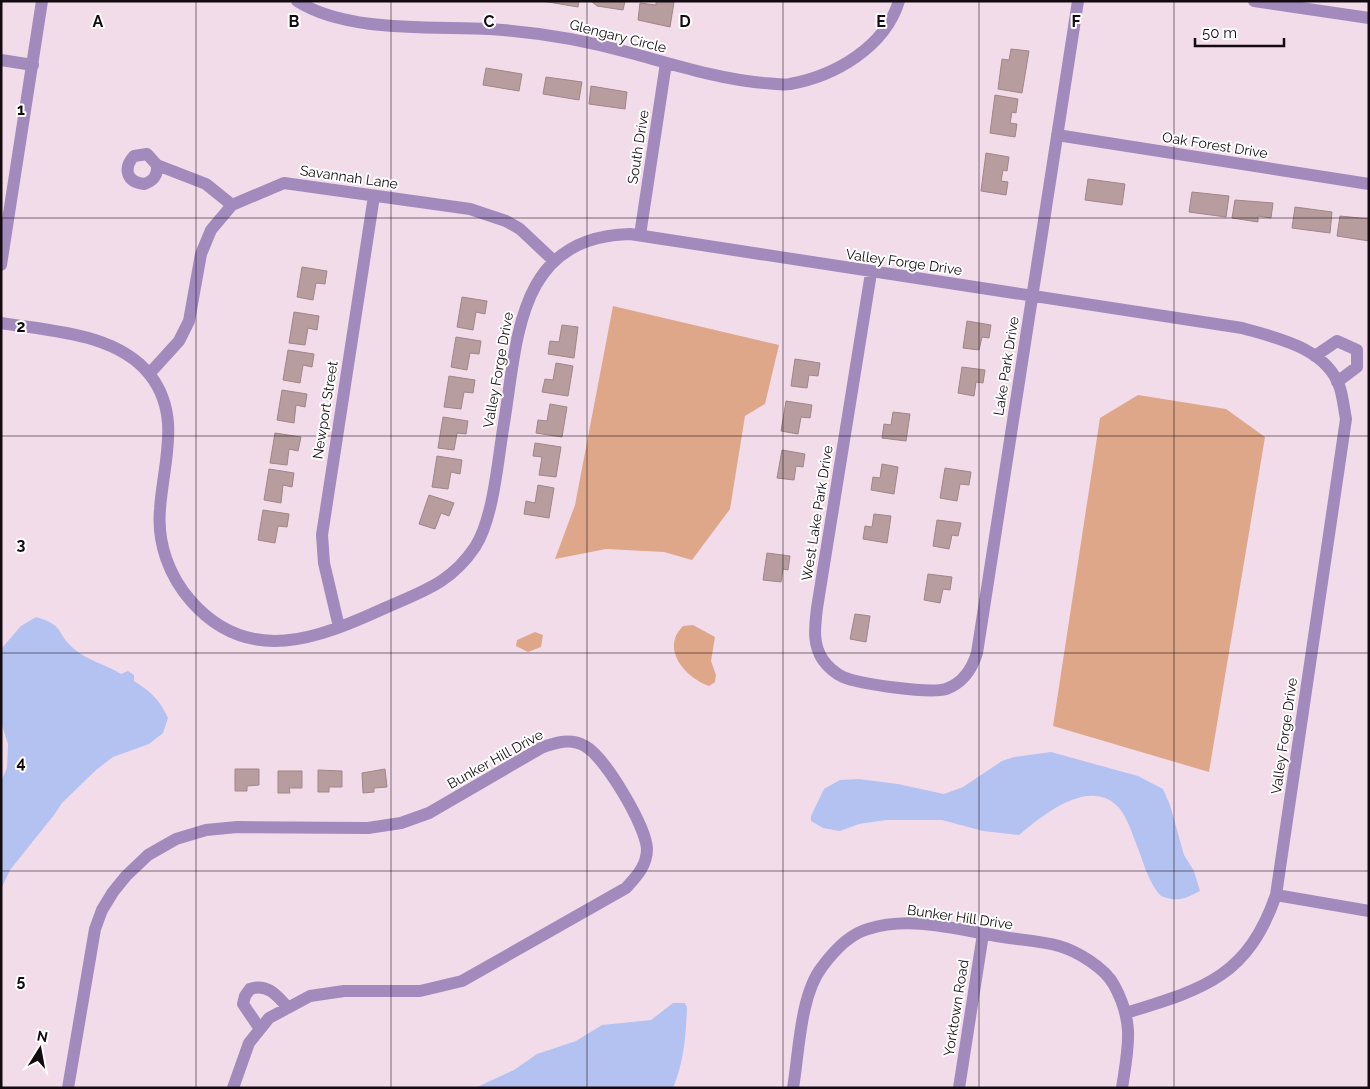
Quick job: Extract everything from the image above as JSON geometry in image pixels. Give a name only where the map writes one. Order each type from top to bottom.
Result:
[{"type":"street","points":[[1,265],[42,1]]},
{"type":"street","name":"Glengary Circle","points":[[297,1],[322,14],[370,23],[397,27],[489,29],[543,34],[630,52],[666,63],[746,81],[788,85],[840,69],[886,30],[899,1]]},
{"type":"street","name":"Lake Park Drive","points":[[913,689],[937,690],[955,684],[970,671],[977,653],[1078,1]]},
{"type":"street","points":[[1254,1],[1369,18]]},
{"type":"street","points":[[1,60],[33,65]]},
{"type":"street","name":"South Drive","points":[[640,236],[666,63]]},
{"type":"street","name":"Oak Forest Drive","points":[[1057,135],[1369,184]]},
{"type":"street","points":[[157,165],[206,184],[232,205]]},
{"type":"street","name":"Savannah Lane","points":[[149,374],[179,341],[189,321],[201,254],[211,230],[232,205],[284,183],[470,208],[506,221],[520,230],[553,260]]},
{"type":"street","name":"Newport Street","points":[[339,628],[324,563],[322,535],[374,196]]},
{"type":"street","name":"Valley Forge Drive","points":[[1,323],[109,344],[131,358],[149,374],[164,402],[169,428],[160,508],[161,539],[167,563],[184,592],[199,609],[216,622],[255,639],[275,642],[296,641],[339,628],[429,588],[454,573],[477,545],[491,502],[521,317],[535,285],[553,260],[576,244],[597,237],[617,234],[640,236],[1242,328],[1291,342],[1314,356],[1329,369],[1337,382],[1346,419],[1276,895],[1267,920],[1250,949],[1220,977],[1192,992],[1126,1013]]},
{"type":"street","name":"West Lake Park Drive","points":[[870,272],[817,608],[815,641],[822,658],[842,676],[913,689]]},
{"type":"street","points":[[1314,356],[1337,341],[1357,350],[1357,367],[1337,382]]},
{"type":"street","name":"Bunker Hill Drive","points":[[68,1088],[90,951],[102,910],[126,876],[148,855],[161,847],[190,834],[220,828],[368,828],[401,823],[429,813],[541,748],[559,742],[575,742],[585,746],[608,768],[639,822],[646,839],[647,850],[642,870],[626,888],[462,981],[420,991],[344,991],[310,996],[269,1018],[249,1043],[234,1088]]},
{"type":"street","points":[[1276,895],[1369,911]]},
{"type":"street","name":"Bunker Hill Drive","points":[[793,1088],[810,990],[821,968],[849,938],[866,929],[884,924],[914,923],[1060,946],[1087,958],[1113,983],[1126,1013],[1130,1033],[1122,1088]]},
{"type":"street","name":"Yorktown Road","points":[[959,1088],[983,934]]},
{"type":"street","points":[[260,1030],[243,1004],[250,988],[264,987],[276,994],[288,1008]]},
{"type":"shaded area","points":[[613,306],[779,345],[765,404],[745,416],[730,509],[692,560],[664,552],[606,549],[555,559],[575,505]]},
{"type":"shaded area","points":[[1138,395],[1226,409],[1265,437],[1209,772],[1053,726],[1100,418]]},
{"type":"shaded area","points":[[693,625],[715,637],[711,661],[716,675],[715,682],[709,686],[700,682],[684,669],[675,653],[674,644],[677,635],[683,626]]},
{"type":"shaded area","points":[[535,632],[543,635],[541,647],[528,652],[516,646],[517,640]]},
{"type":"water","points":[[36,617],[52,623],[73,648],[85,656],[121,674],[128,671],[134,675],[134,681],[154,696],[168,718],[163,733],[149,744],[113,757],[96,770],[62,803],[10,870],[1,889],[1,781],[7,768],[8,744],[1,722],[1,649],[21,626]]},
{"type":"water","points":[[1051,752],[1138,776],[1163,789],[1170,805],[1184,855],[1194,871],[1200,891],[1186,898],[1172,899],[1161,896],[1148,875],[1123,813],[1108,800],[1095,796],[1082,797],[1054,809],[1019,835],[983,831],[942,820],[886,820],[859,824],[840,831],[823,828],[811,821],[811,816],[824,789],[840,780],[859,779],[898,784],[944,794],[963,787],[1002,761],[1014,757]]},
{"type":"water","points":[[673,1003],[685,1003],[687,1007],[684,1048],[673,1088],[475,1088],[514,1070],[537,1054],[576,1041],[602,1025],[651,1020]]},
{"type":"building","points":[[542,1],[579,1],[578,7]]},
{"type":"building","points":[[591,1],[625,1],[623,10],[597,6]]},
{"type":"building","points":[[656,1],[674,2],[670,27],[638,20],[640,3],[656,5]]},
{"type":"building","points":[[1011,49],[1029,51],[1022,93],[998,89],[1002,59],[1009,60]]},
{"type":"building","points":[[486,68],[522,74],[519,91],[483,85]]},
{"type":"building","points":[[546,77],[582,82],[579,100],[543,94]]},
{"type":"building","points":[[591,86],[627,92],[625,109],[589,104]]},
{"type":"building","points":[[995,95],[1018,99],[1016,113],[1012,112],[1010,123],[1017,124],[1015,137],[990,133]]},
{"type":"building","points":[[986,153],[1009,157],[1007,171],[1003,170],[1001,181],[1008,182],[1006,195],[981,191]]},
{"type":"building","points":[[1088,179],[1125,184],[1122,205],[1085,200]]},
{"type":"building","points":[[1192,192],[1229,196],[1226,217],[1189,212]]},
{"type":"building","points":[[1235,200],[1273,203],[1271,218],[1258,216],[1258,222],[1232,218]]},
{"type":"building","points":[[1295,207],[1332,212],[1330,233],[1292,228]]},
{"type":"building","points":[[1340,216],[1369,219],[1369,241],[1337,236]]},
{"type":"building","points":[[302,267],[327,271],[325,284],[316,283],[313,300],[297,297]]},
{"type":"building","points":[[462,297],[487,301],[485,314],[476,312],[473,330],[457,327]]},
{"type":"building","points":[[294,312],[319,316],[317,330],[308,328],[305,345],[289,343]]},
{"type":"building","points":[[967,321],[991,325],[989,338],[982,337],[979,350],[963,348]]},
{"type":"building","points":[[562,325],[578,327],[574,358],[548,354],[550,341],[559,342]]},
{"type":"building","points":[[456,337],[481,341],[479,354],[470,353],[467,370],[451,367]]},
{"type":"building","points":[[288,350],[314,354],[312,367],[303,365],[300,383],[283,380]]},
{"type":"building","points":[[795,359],[820,363],[818,376],[809,375],[807,388],[791,386]]},
{"type":"building","points":[[556,363],[573,366],[568,396],[542,392],[545,379],[553,380]]},
{"type":"building","points":[[962,367],[985,370],[983,383],[976,382],[974,396],[958,393]]},
{"type":"building","points":[[449,376],[475,380],[473,393],[464,392],[461,409],[444,407]]},
{"type":"building","points":[[282,390],[307,394],[305,407],[296,405],[294,423],[277,420]]},
{"type":"building","points":[[786,401],[812,405],[810,418],[801,417],[798,434],[781,431]]},
{"type":"building","points":[[550,404],[567,407],[562,437],[536,433],[538,420],[547,421]]},
{"type":"building","points":[[893,412],[910,414],[906,441],[882,438],[884,424],[891,425]]},
{"type":"building","points":[[443,417],[468,421],[466,434],[457,433],[454,450],[438,448]]},
{"type":"building","points":[[275,433],[301,437],[298,451],[289,449],[287,465],[270,463]]},
{"type":"building","points":[[535,443],[561,447],[556,477],[539,475],[542,457],[533,456]]},
{"type":"building","points":[[782,450],[805,454],[803,467],[796,466],[794,480],[777,478]]},
{"type":"building","points":[[437,456],[462,460],[460,474],[451,472],[448,489],[432,487]]},
{"type":"building","points":[[882,464],[898,467],[894,494],[871,490],[873,477],[880,478]]},
{"type":"building","points":[[945,468],[971,472],[969,485],[960,484],[957,501],[940,498]]},
{"type":"building","points":[[269,469],[294,473],[292,487],[283,485],[281,503],[264,500]]},
{"type":"building","points":[[538,485],[554,488],[549,518],[524,514],[526,501],[535,503]]},
{"type":"building","points":[[429,495],[454,503],[449,516],[441,513],[435,529],[419,524]]},
{"type":"building","points":[[263,510],[289,514],[287,527],[278,526],[275,543],[258,540]]},
{"type":"building","points":[[874,514],[891,516],[887,543],[863,539],[865,526],[872,527]]},
{"type":"building","points":[[937,520],[961,523],[958,536],[952,535],[949,549],[933,546]]},
{"type":"building","points":[[767,553],[790,556],[788,570],[783,569],[781,582],[763,580]]},
{"type":"building","points":[[928,574],[952,577],[950,590],[943,589],[940,603],[924,600]]},
{"type":"building","points":[[855,614],[870,616],[866,642],[850,639]]},
{"type":"building","points":[[235,769],[259,769],[259,785],[247,786],[247,791],[235,791]]},
{"type":"building","points":[[385,769],[387,787],[374,788],[374,792],[363,793],[362,773]]},
{"type":"building","points":[[318,770],[342,771],[342,787],[329,787],[329,792],[318,792]]},
{"type":"building","points":[[278,771],[302,771],[302,788],[289,788],[290,793],[278,793]]}]
